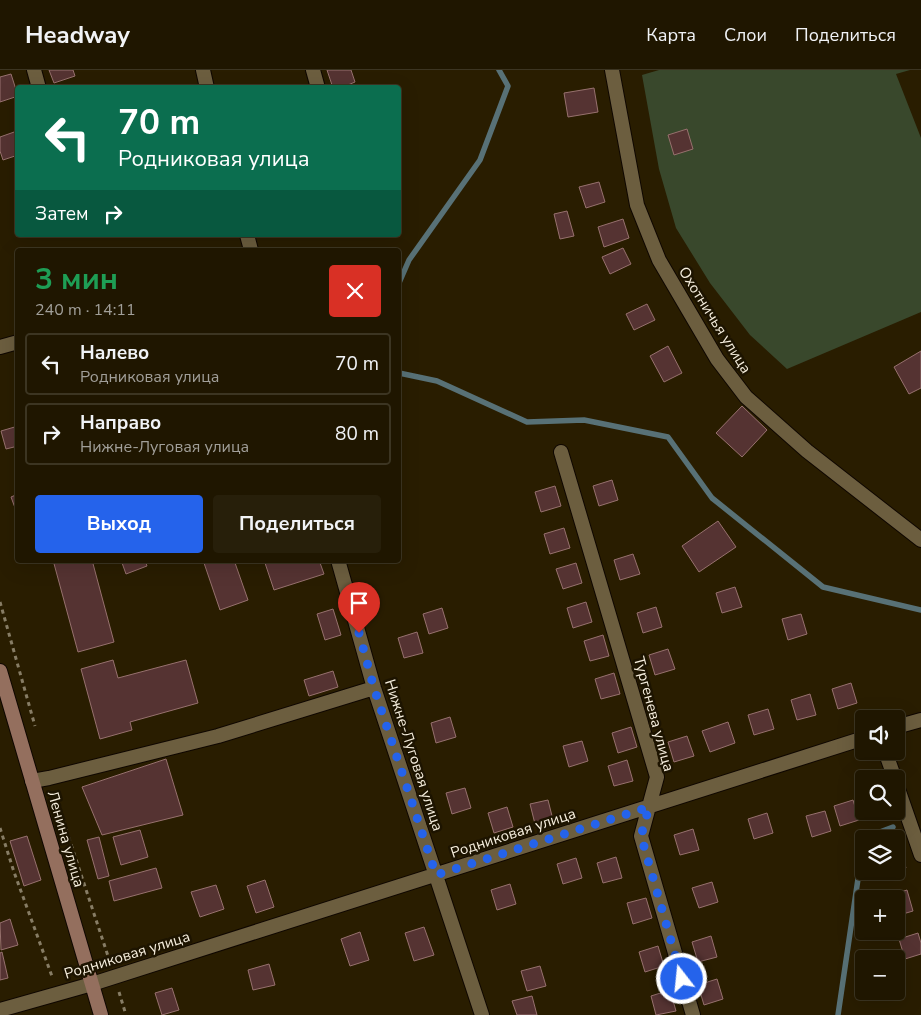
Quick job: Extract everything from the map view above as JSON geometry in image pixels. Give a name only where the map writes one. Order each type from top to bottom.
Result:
[{"type":"main road","name":"Ленина улица","points":[[0,671],[101,1015]]},
{"type":"street","points":[[34,70],[38,85]]},
{"type":"street","points":[[203,70],[206,85]]},
{"type":"street","points":[[313,70],[317,85]]},
{"type":"street","name":"Охотничья улица","points":[[612,70],[637,205],[659,260],[717,359],[746,397],[800,445],[921,540]]},
{"type":"street","points":[[0,347],[15,343]]},
{"type":"street","name":"Тургенева улица","points":[[561,452],[658,777],[641,836],[692,1015]]},
{"type":"street","name":"Нижне-Луговая улица","points":[[339,563],[374,688],[482,1015]]},
{"type":"street","points":[[32,781],[218,736],[374,688]]},
{"type":"street","points":[[905,725],[921,720]]},
{"type":"street","name":"Родниковая улица","points":[[0,1010],[115,977],[855,741]]},
{"type":"street","points":[[905,808],[921,855]]},
{"type":"path","points":[[0,602],[36,732]]},
{"type":"path","points":[[49,778],[126,1015]]},
{"type":"path","points":[[0,828],[14,872],[59,994]]},
{"type":"green space","points":[[659,70],[910,70],[896,74],[921,138],[921,312],[787,369],[750,335],[710,283],[676,228],[659,169],[642,75]]},
{"type":"building","points":[[49,70],[73,70],[75,76],[54,83]]},
{"type":"building","points":[[327,70],[351,70],[355,82],[348,85],[332,85]]},
{"type":"building","points":[[11,74],[15,87],[15,97],[0,102],[0,77]]},
{"type":"building","points":[[594,88],[598,112],[568,117],[564,93]]},
{"type":"building","points":[[687,129],[693,149],[674,155],[668,135]]},
{"type":"building","points":[[15,132],[15,156],[3,160],[0,151],[0,137]]},
{"type":"building","points":[[599,182],[605,202],[586,208],[579,187]]},
{"type":"building","points":[[567,211],[574,236],[560,239],[554,214]]},
{"type":"building","points":[[623,219],[629,238],[604,247],[598,227]]},
{"type":"building","points":[[623,248],[631,264],[610,274],[602,257]]},
{"type":"building","points":[[647,304],[655,320],[634,330],[626,314]]},
{"type":"building","points":[[668,346],[682,373],[664,382],[650,356]]},
{"type":"building","points":[[921,351],[921,388],[909,394],[894,367]]},
{"type":"building","points":[[742,406],[767,430],[742,457],[716,433]]},
{"type":"building","points":[[15,427],[15,447],[6,449],[1,431]]},
{"type":"building","points":[[612,480],[618,500],[599,506],[593,486]]},
{"type":"building","points":[[555,486],[561,506],[541,512],[535,492]]},
{"type":"building","points":[[15,495],[15,508],[11,497]]},
{"type":"building","points":[[718,521],[736,547],[699,572],[682,546]]},
{"type":"building","points":[[564,528],[570,548],[550,554],[544,534]]},
{"type":"building","points":[[633,554],[640,574],[620,580],[614,560]]},
{"type":"building","points":[[54,563],[93,563],[114,642],[78,652]]},
{"type":"building","points":[[122,563],[146,563],[147,566],[126,574]]},
{"type":"building","points":[[204,563],[235,563],[248,600],[220,610]]},
{"type":"building","points":[[265,563],[320,563],[324,574],[274,590]]},
{"type":"building","points":[[576,563],[582,583],[563,589],[556,569]]},
{"type":"building","points":[[735,587],[742,607],[722,613],[716,593]]},
{"type":"building","points":[[586,602],[592,622],[573,628],[567,608]]},
{"type":"building","points":[[656,607],[662,627],[643,633],[637,613]]},
{"type":"building","points":[[442,608],[448,628],[429,634],[423,614]]},
{"type":"building","points":[[333,609],[341,635],[325,640],[317,614]]},
{"type":"building","points":[[801,614],[807,634],[788,640],[782,619]]},
{"type":"building","points":[[417,632],[423,653],[404,658],[398,638]]},
{"type":"building","points":[[603,635],[609,656],[590,661],[584,641]]},
{"type":"building","points":[[668,649],[675,669],[655,675],[649,655]]},
{"type":"building","points":[[113,660],[118,678],[186,660],[198,703],[130,722],[132,730],[100,739],[81,669]]},
{"type":"building","points":[[333,671],[338,687],[309,696],[304,680]]},
{"type":"building","points":[[614,673],[620,694],[601,699],[595,679]]},
{"type":"building","points":[[851,683],[857,703],[838,709],[832,689]]},
{"type":"building","points":[[810,694],[816,715],[797,720],[791,700]]},
{"type":"building","points":[[768,709],[774,729],[754,735],[748,715]]},
{"type":"building","points":[[450,717],[456,737],[436,743],[431,723]]},
{"type":"building","points":[[728,722],[735,743],[710,752],[702,731]]},
{"type":"building","points":[[631,727],[637,747],[618,753],[612,733]]},
{"type":"building","points":[[687,736],[694,756],[674,762],[668,742]]},
{"type":"building","points":[[582,741],[588,761],[569,767],[563,746]]},
{"type":"building","points":[[166,759],[183,815],[102,835],[82,787]]},
{"type":"building","points":[[627,760],[633,781],[614,786],[608,766]]},
{"type":"building","points":[[465,788],[471,808],[452,814],[446,793]]},
{"type":"building","points":[[548,800],[554,824],[536,828],[530,804]]},
{"type":"building","points":[[853,800],[855,820],[859,820],[840,826],[834,806]]},
{"type":"building","points":[[507,807],[513,827],[494,833],[488,813]]},
{"type":"building","points":[[825,811],[831,831],[812,837],[806,816]]},
{"type":"building","points":[[767,813],[773,833],[754,839],[748,819]]},
{"type":"building","points":[[693,829],[699,850],[680,855],[674,835]]},
{"type":"building","points":[[140,830],[148,857],[121,865],[113,837]]},
{"type":"building","points":[[27,836],[41,880],[24,886],[10,841]]},
{"type":"building","points":[[99,837],[109,876],[98,879],[87,840]]},
{"type":"building","points":[[616,857],[622,878],[603,883],[597,863]]},
{"type":"building","points":[[576,858],[582,878],[563,884],[557,864]]},
{"type":"building","points":[[156,868],[162,888],[114,901],[109,881]]},
{"type":"building","points":[[265,880],[274,907],[256,913],[247,886]]},
{"type":"building","points":[[712,882],[718,902],[699,908],[692,888]]},
{"type":"building","points":[[510,884],[516,904],[497,910],[491,890]]},
{"type":"building","points":[[216,885],[224,909],[200,917],[191,892]]},
{"type":"building","points":[[907,890],[913,911],[905,913],[905,891]]},
{"type":"building","points":[[646,898],[652,918],[633,924],[627,903]]},
{"type":"building","points":[[10,919],[18,945],[1,950],[0,923]]},
{"type":"building","points":[[424,927],[434,955],[414,961],[405,933]]},
{"type":"building","points":[[360,932],[369,960],[350,966],[341,939]]},
{"type":"building","points":[[918,933],[921,943],[921,954],[905,959],[905,950],[902,950],[899,940],[905,940],[905,937]]},
{"type":"building","points":[[711,936],[717,957],[698,962],[692,942]]},
{"type":"building","points":[[658,946],[664,966],[645,972],[639,952]]},
{"type":"building","points":[[2,952],[8,978],[0,980],[0,953]]},
{"type":"building","points":[[269,964],[275,985],[253,990],[248,970]]},
{"type":"building","points":[[540,966],[546,986],[527,991],[521,971]]},
{"type":"building","points":[[717,979],[723,999],[704,1005],[698,985]]},
{"type":"building","points":[[172,988],[179,1010],[162,1015],[155,993]]},
{"type":"building","points":[[670,990],[676,1011],[656,1015],[651,996]]},
{"type":"building","points":[[532,996],[537,1015],[517,1015],[512,1001]]},
{"type":"waterway","points":[[401,278],[409,260],[480,160],[508,86],[499,70]]},
{"type":"waterway","points":[[401,373],[437,381],[527,422],[584,420],[668,437],[712,498],[823,587],[921,610]]},
{"type":"waterway","points":[[838,1015],[864,838],[893,827]]},
{"type":"route","points":[[359,633],[374,688],[436,875],[649,807],[641,836],[682,979]]}]
